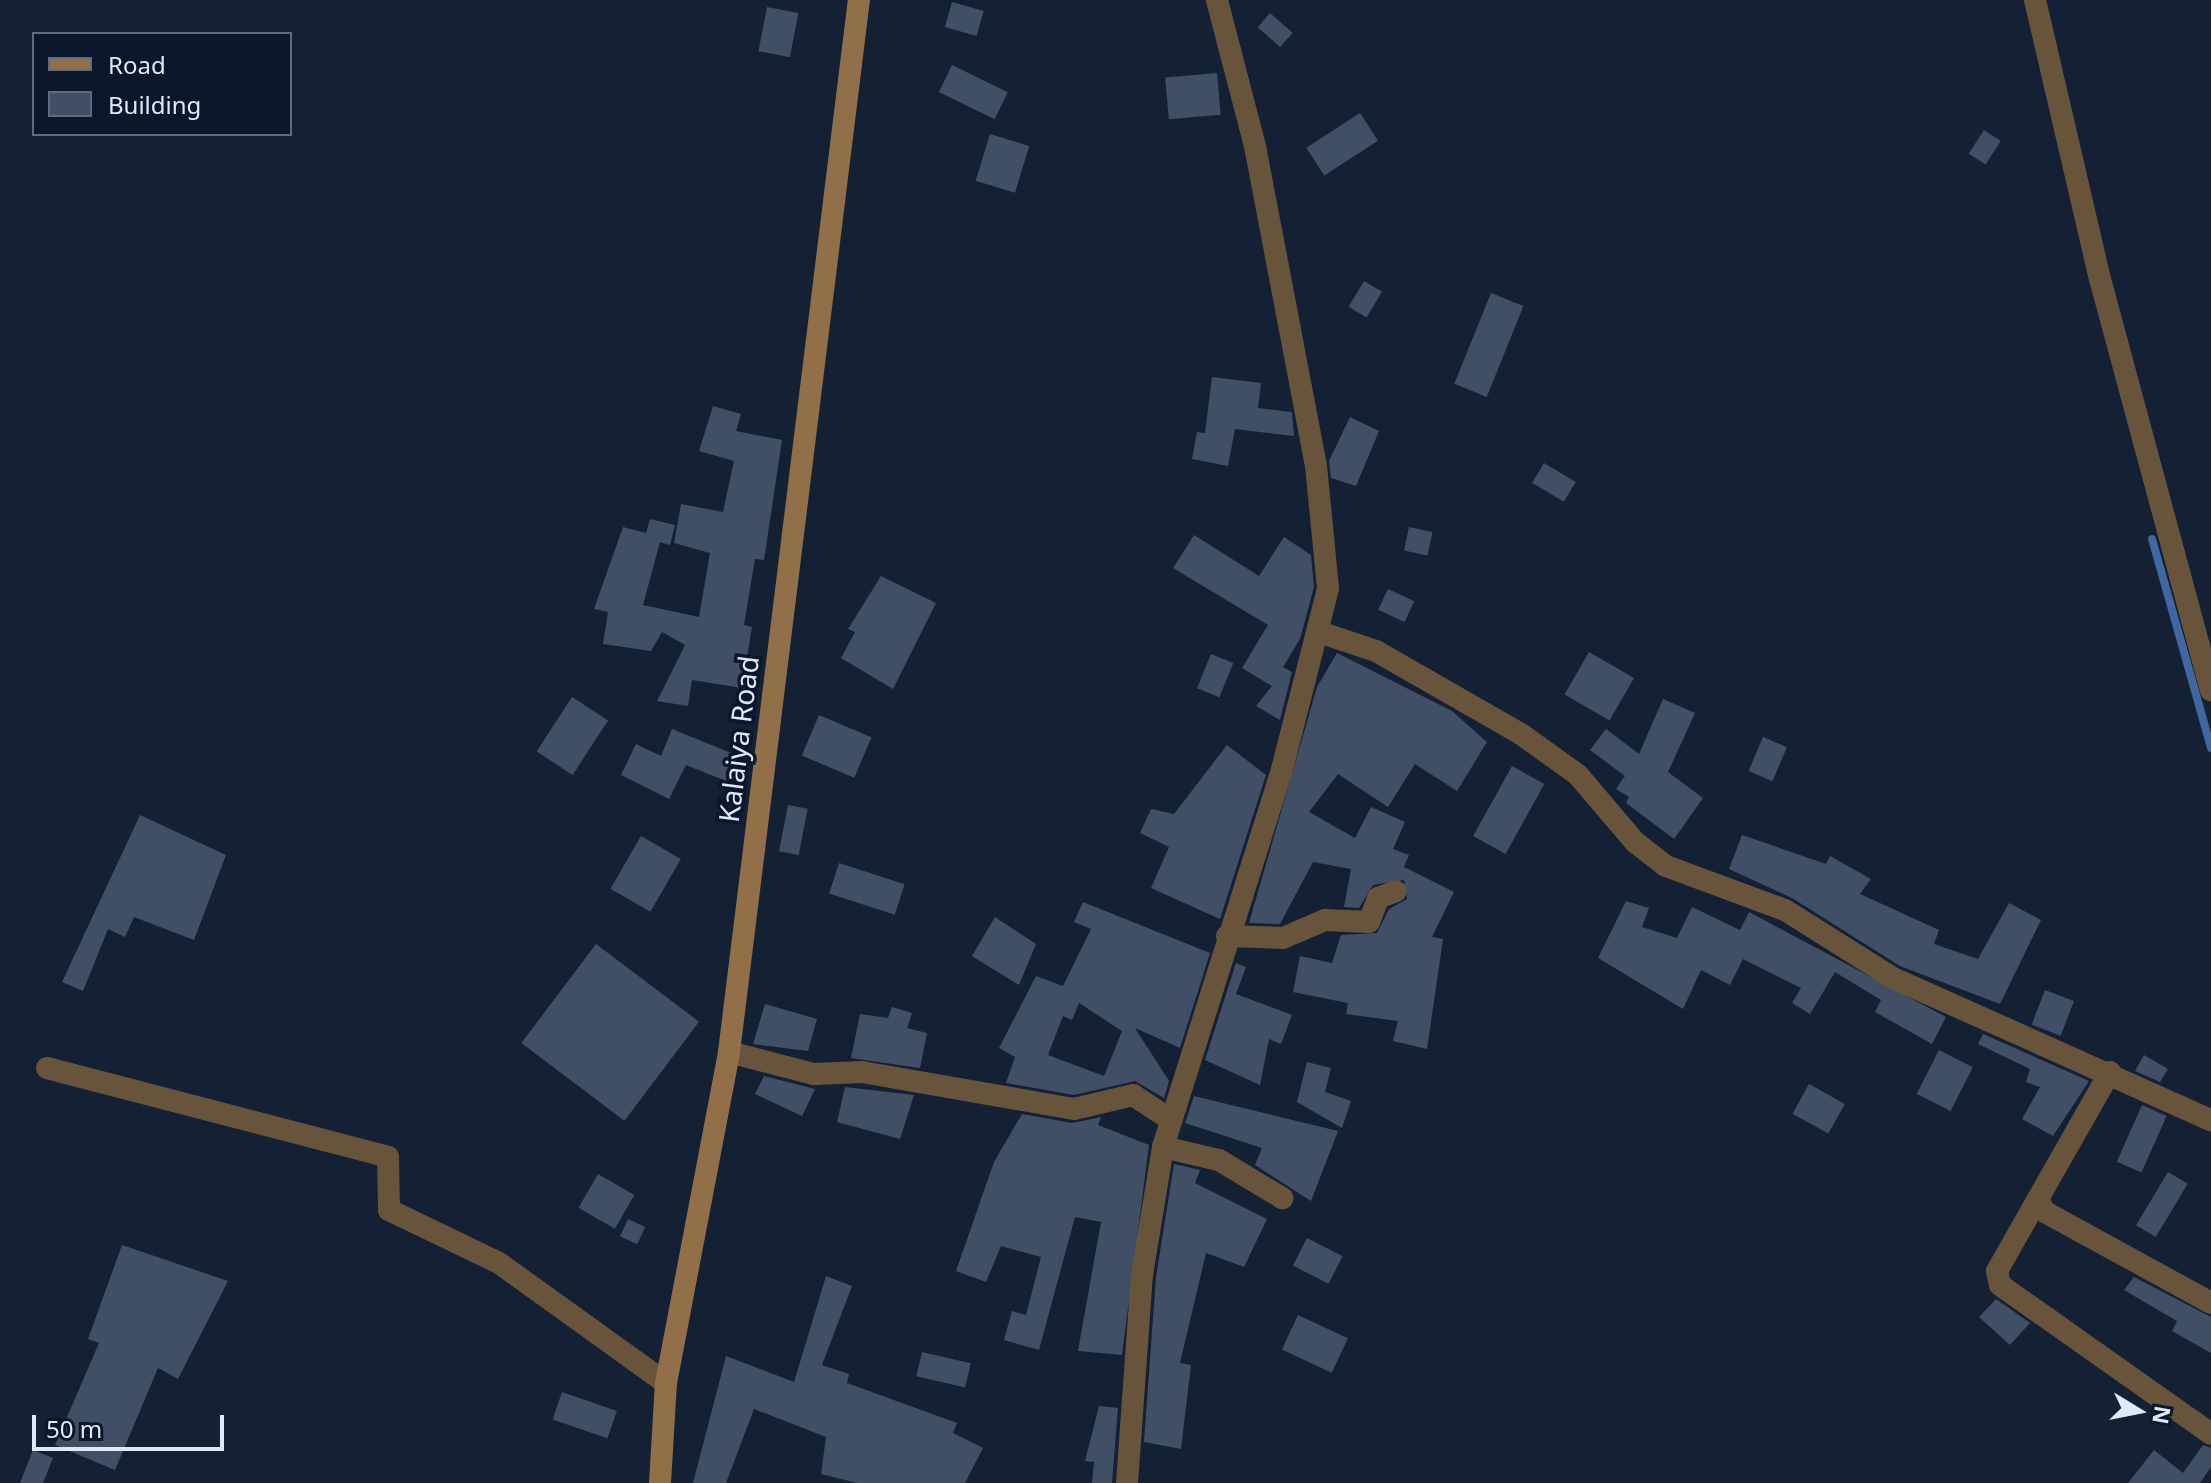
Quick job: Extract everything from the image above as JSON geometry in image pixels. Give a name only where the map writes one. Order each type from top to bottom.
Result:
[{"type":"main road","name":"Kalaiya Road","points":[[660,1483],[666,1383],[729,1052],[859,0]]},
{"type":"street","points":[[1127,1483],[1142,1275],[1163,1147],[1319,632],[1328,588],[1316,466],[1256,150],[1217,0]]},
{"type":"street","points":[[2035,0],[2100,279],[2211,690]]},
{"type":"street","points":[[1319,632],[1376,651],[1521,734],[1578,775],[1666,866],[1785,910],[1893,978],[2110,1072],[2211,1120]]},
{"type":"street","points":[[1227,936],[1283,938],[1325,920],[1369,922],[1378,898],[1396,891]]},
{"type":"street","points":[[729,1052],[814,1074],[862,1072],[1074,1109],[1133,1095],[1171,1120]]},
{"type":"street","points":[[47,1068],[388,1157],[389,1210],[499,1263],[666,1383]]},
{"type":"street","points":[[2110,1072],[1997,1271],[2000,1285],[2211,1434]]},
{"type":"street","points":[[1163,1147],[1219,1160],[1282,1198]]},
{"type":"street","points":[[2038,1200],[2045,1212],[2211,1303]]},
{"type":"building","points":[[952,2],[984,11],[977,36],[945,27]]},
{"type":"building","points":[[767,7],[798,13],[790,57],[758,51]]},
{"type":"building","points":[[1270,13],[1293,33],[1280,47],[1258,27]]},
{"type":"building","points":[[952,65],[1008,92],[995,119],[939,92]]},
{"type":"building","points":[[1217,73],[1221,115],[1169,119],[1165,78]]},
{"type":"building","points":[[1360,113],[1378,141],[1324,176],[1306,148]]},
{"type":"building","points":[[1984,130],[2001,141],[1986,164],[1969,153]]},
{"type":"building","points":[[990,134],[1029,146],[1015,193],[976,181]]},
{"type":"building","points":[[1364,281],[1382,292],[1367,318],[1349,307]]},
{"type":"building","points":[[1491,293],[1523,306],[1487,397],[1454,384]]},
{"type":"building","points":[[1212,377],[1261,383],[1258,408],[1292,412],[1294,436],[1235,429],[1228,466],[1192,459],[1197,432],[1205,433]]},
{"type":"building","points":[[713,406],[741,414],[736,431],[782,440],[764,560],[755,559],[744,625],[752,627],[742,688],[692,680],[688,706],[657,701],[685,645],[662,632],[651,651],[603,644],[608,612],[594,609],[623,527],[646,533],[650,519],[675,525],[670,545],[660,542],[643,605],[699,617],[710,553],[674,543],[681,504],[723,512],[734,461],[699,451]]},
{"type":"building","points":[[1350,417],[1379,431],[1356,486],[1331,478],[1329,461]]},
{"type":"building","points":[[1544,463],[1576,482],[1564,502],[1532,483]]},
{"type":"building","points":[[1409,527],[1432,532],[1427,555],[1404,550]]},
{"type":"building","points":[[1194,535],[1259,576],[1284,537],[1311,555],[1314,587],[1300,639],[1283,667],[1292,672],[1280,720],[1256,706],[1272,686],[1242,668],[1268,625],[1173,568]]},
{"type":"building","points":[[881,576],[936,603],[893,689],[841,658],[855,632],[848,629]]},
{"type":"building","points":[[1388,589],[1414,601],[1405,622],[1378,610]]},
{"type":"building","points":[[1589,652],[1634,678],[1610,720],[1564,694]]},
{"type":"building","points":[[1337,653],[1452,711],[1487,742],[1457,791],[1415,764],[1388,807],[1338,774],[1309,812],[1355,838],[1371,807],[1405,822],[1393,849],[1409,855],[1404,867],[1454,892],[1432,937],[1443,939],[1427,1049],[1393,1041],[1398,1021],[1346,1014],[1348,1003],[1293,992],[1300,956],[1332,963],[1341,935],[1377,933],[1389,909],[1407,899],[1404,880],[1373,885],[1359,908],[1344,907],[1351,869],[1313,862],[1280,924],[1249,923],[1317,687]]},
{"type":"building","points":[[1211,654],[1233,663],[1219,697],[1197,688]]},
{"type":"building","points":[[572,697],[608,720],[573,775],[537,752]]},
{"type":"building","points":[[1663,699],[1695,713],[1668,772],[1703,798],[1674,839],[1626,803],[1629,797],[1616,789],[1625,776],[1590,750],[1606,729],[1639,754]]},
{"type":"building","points":[[819,715],[871,737],[854,778],[802,756]]},
{"type":"building","points":[[672,729],[736,755],[726,781],[686,765],[669,799],[621,775],[636,744],[661,756]]},
{"type":"building","points":[[1763,737],[1787,747],[1772,781],[1749,771]]},
{"type":"building","points":[[1227,745],[1266,775],[1220,919],[1151,888],[1169,847],[1140,833],[1151,809],[1174,814]]},
{"type":"building","points":[[1512,766],[1544,784],[1506,854],[1473,836]]},
{"type":"building","points":[[788,805],[808,809],[799,855],[779,851]]},
{"type":"building","points":[[140,815],[226,855],[194,940],[134,917],[125,937],[108,929],[83,991],[62,982]]},
{"type":"building","points":[[1742,835],[1826,864],[1830,856],[1871,879],[1860,894],[1939,930],[1934,944],[1978,959],[2009,903],[2041,920],[2000,1004],[1900,966],[1792,898],[1729,869]]},
{"type":"building","points":[[641,836],[681,859],[650,912],[610,889]]},
{"type":"building","points":[[839,863],[905,884],[895,915],[829,893]]},
{"type":"building","points":[[1626,901],[1649,908],[1642,927],[1677,938],[1692,907],[1740,930],[1749,912],[1946,1017],[1932,1044],[1875,1012],[1881,1000],[1835,972],[1810,1014],[1792,1003],[1801,988],[1743,959],[1730,985],[1701,970],[1683,1009],[1598,958]]},
{"type":"building","points":[[1083,902],[1210,953],[1180,1048],[1135,1028],[1169,1081],[1164,1098],[1135,1081],[1074,1095],[1006,1083],[1015,1057],[999,1048],[1036,976],[1063,986],[1091,929],[1074,922]],"holes":[[[1079,1003],[1122,1031],[1104,1076],[1048,1055],[1063,1016],[1072,1020]]]},
{"type":"building","points":[[995,917],[1036,944],[1019,985],[972,956]]},
{"type":"building","points":[[596,944],[699,1022],[624,1121],[521,1043]]},
{"type":"building","points":[[1236,963],[1246,967],[1236,994],[1292,1015],[1281,1044],[1269,1039],[1260,1085],[1205,1060]]},
{"type":"building","points":[[2045,990],[2074,1001],[2061,1036],[2032,1025]]},
{"type":"building","points":[[765,1004],[817,1019],[808,1051],[753,1044]]},
{"type":"building","points":[[892,1007],[912,1013],[907,1028],[927,1033],[920,1068],[851,1058],[860,1014],[888,1018]]},
{"type":"building","points":[[1983,1034],[2089,1081],[2053,1136],[2022,1119],[2040,1087],[2026,1082],[2030,1069],[1978,1044]]},
{"type":"building","points":[[1939,1050],[1973,1067],[1951,1111],[1917,1094]]},
{"type":"building","points":[[2144,1055],[2168,1069],[2160,1082],[2135,1071]]},
{"type":"building","points":[[1307,1062],[1331,1068],[1325,1092],[1351,1101],[1342,1128],[1297,1102]]},
{"type":"building","points":[[764,1076],[815,1089],[802,1116],[755,1094]]},
{"type":"building","points":[[1809,1084],[1845,1104],[1828,1134],[1793,1114]]},
{"type":"building","points":[[845,1087],[914,1095],[900,1139],[837,1122]]},
{"type":"building","points":[[1194,1096],[1338,1131],[1311,1201],[1255,1165],[1262,1148],[1185,1123]]},
{"type":"building","points":[[2142,1105],[2167,1116],[2141,1173],[2117,1162]]},
{"type":"building","points":[[1022,1114],[1072,1123],[1101,1117],[1098,1125],[1149,1145],[1122,1355],[1078,1351],[1101,1222],[1075,1217],[1039,1350],[1004,1340],[1012,1311],[1026,1315],[1041,1257],[1001,1246],[986,1282],[956,1271],[994,1162]]},
{"type":"building","points":[[1174,1164],[1200,1170],[1195,1183],[1267,1219],[1244,1267],[1206,1253],[1180,1363],[1191,1365],[1181,1449],[1144,1442],[1156,1277]]},
{"type":"building","points":[[2168,1172],[2188,1184],[2156,1237],[2136,1225]]},
{"type":"building","points":[[598,1174],[634,1195],[615,1229],[578,1208]]},
{"type":"building","points":[[628,1219],[645,1227],[637,1244],[620,1236]]},
{"type":"building","points":[[1307,1238],[1343,1256],[1329,1284],[1293,1266]]},
{"type":"building","points":[[122,1245],[228,1281],[178,1379],[158,1368],[115,1470],[55,1445],[99,1343],[88,1339]]},
{"type":"building","points":[[826,1276],[852,1286],[822,1365],[849,1374],[847,1383],[957,1423],[953,1433],[983,1448],[965,1483],[857,1483],[821,1474],[826,1437],[754,1409],[726,1483],[693,1483],[726,1356],[794,1382]]},
{"type":"building","points":[[2134,1277],[2211,1317],[2211,1353],[2172,1331],[2177,1321],[2124,1290]]},
{"type":"building","points":[[1996,1299],[2030,1323],[2010,1345],[1979,1317]]},
{"type":"building","points":[[1298,1315],[1348,1338],[1332,1373],[1282,1349]]},
{"type":"building","points":[[922,1352],[971,1363],[965,1388],[916,1376]]},
{"type":"building","points":[[562,1392],[617,1411],[607,1438],[553,1419]]},
{"type":"building","points":[[1099,1406],[1118,1408],[1112,1483],[1092,1483],[1094,1462],[1085,1461]]},
{"type":"building","points":[[2203,1445],[2211,1448],[2211,1467],[2200,1483],[2128,1483],[2154,1450],[2183,1473]]},
{"type":"building","points":[[33,1450],[53,1458],[43,1483],[20,1483]]},
{"type":"waterway","points":[[2152,539],[2211,748]]}]
